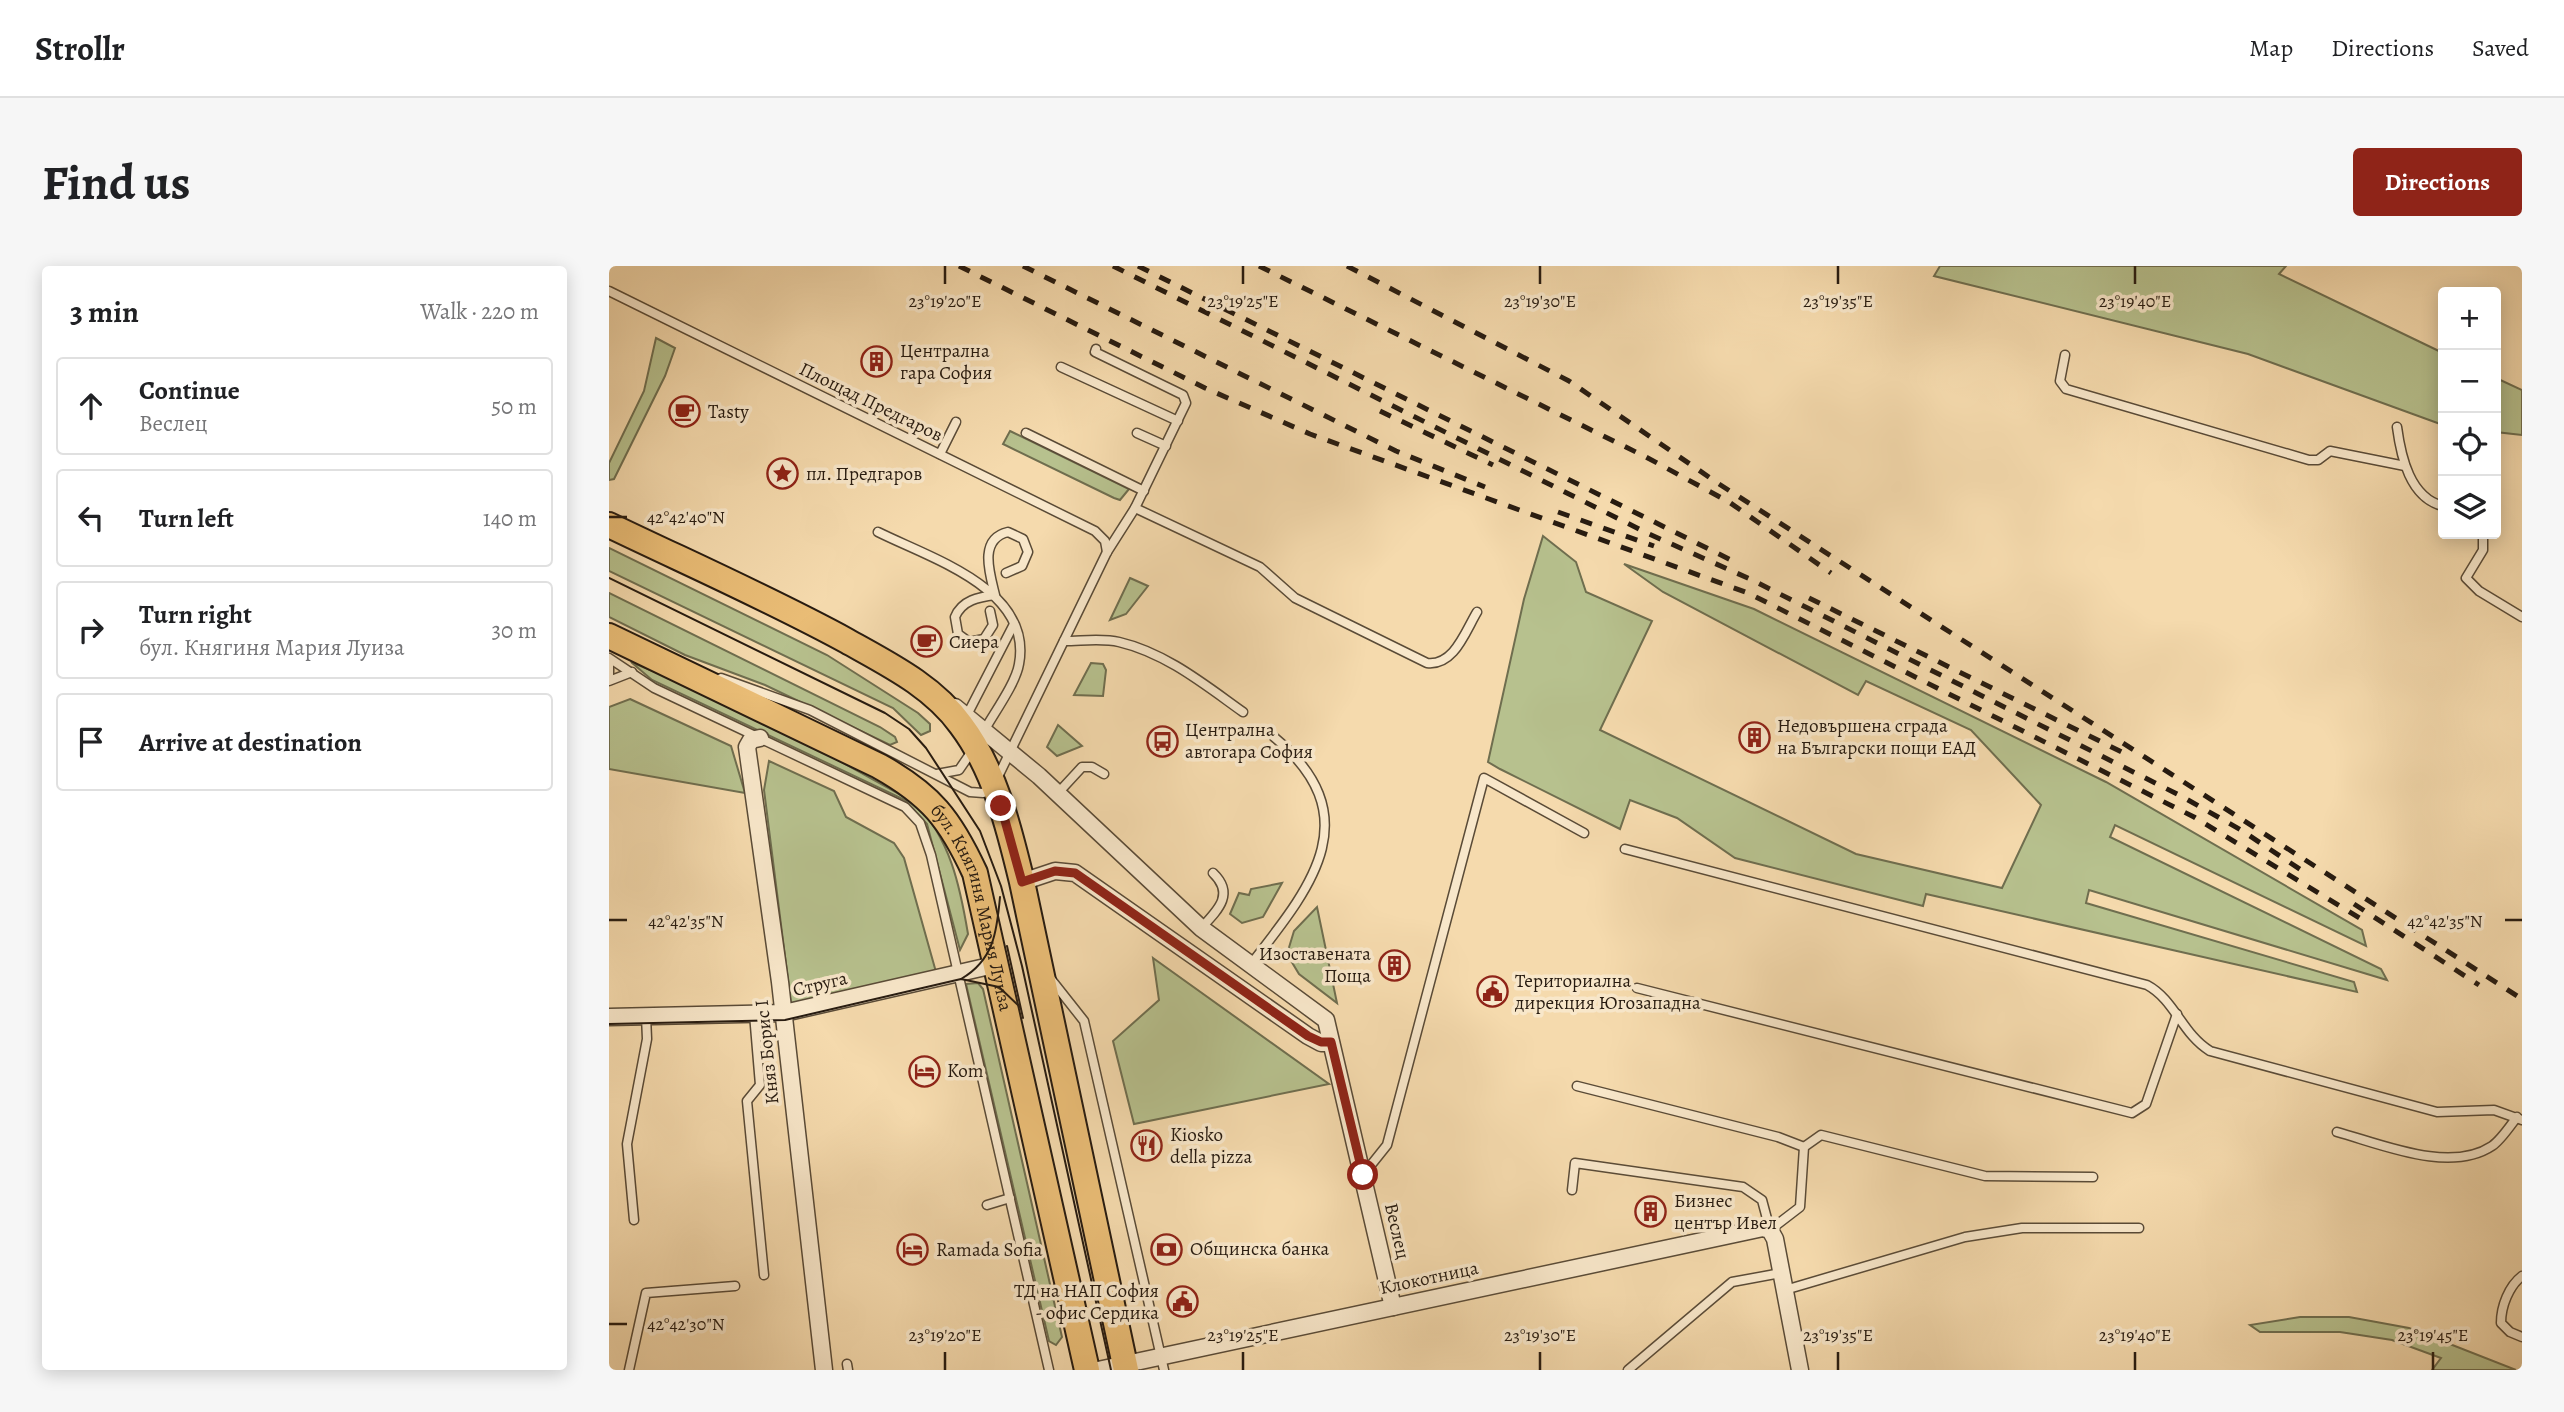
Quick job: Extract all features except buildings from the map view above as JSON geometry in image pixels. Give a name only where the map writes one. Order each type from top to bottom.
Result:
[{"type":"main road","points":[[609,524],[812,622],[894,667],[933,693],[960,722],[980,737],[1022,882],[1126,1367]]},
{"type":"main road","name":"бул. Княгиня Мария Луиза","points":[[609,636],[879,766],[931,801],[952,828],[975,873],[1087,1370]]},
{"type":"street","name":"Веслец","points":[[933,693],[967,715],[980,737],[1010,751],[1058,793],[1201,928],[1325,1018],[1394,1307]]},
{"type":"street","name":"Княз Борис I","points":[[760,737],[751,740],[747,747],[784,1013],[824,1370]]},
{"type":"street","points":[[1022,882],[1055,871],[1075,873],[1308,1036],[1321,1042],[1331,1042]]},
{"type":"street","name":"Струга","points":[[609,1017],[784,1013],[994,965]]},
{"type":"street","name":"Клокотница","points":[[1098,1370],[1163,1364],[1394,1307],[1756,1229],[1770,1230]]},
{"type":"street","points":[[1770,1230],[1775,1239],[1800,1370]]},
{"type":"lane","name":"Площад Предгаров","points":[[609,291],[1095,531],[1105,541],[1107,552]]},
{"type":"lane","points":[[674,666],[777,696],[970,792],[983,793],[993,787],[1107,552],[1135,508],[1186,403],[1183,395],[1095,352],[1096,349]]},
{"type":"lane","points":[[2066,355],[2060,381],[2066,389],[2309,460],[2318,460],[2330,451],[2405,466]]},
{"type":"lane","points":[[1061,367],[1178,421]]},
{"type":"lane","points":[[940,454],[956,422]]},
{"type":"lane","points":[[2397,427],[2405,466],[2421,496],[2438,504]]},
{"type":"lane","points":[[1026,433],[1144,491]]},
{"type":"lane","points":[[1137,433],[1165,446]]},
{"type":"lane","points":[[1135,508],[1260,567],[1295,598],[1427,663],[1439,664],[1447,660],[1477,612]]},
{"type":"lane","points":[[878,532],[982,585],[995,595],[1014,624],[1019,665],[959,770],[946,775],[934,774]]},
{"type":"lane","points":[[995,595],[989,548],[994,538],[1008,533],[1023,539],[1028,552],[1022,566],[1006,573]]},
{"type":"lane","points":[[2483,539],[2483,550],[2466,578],[2479,591],[2522,617]]},
{"type":"lane","points":[[990,611],[993,625],[984,639],[969,642],[958,634],[954,623],[960,608],[978,598],[995,595]]},
{"type":"lane","points":[[967,715],[1014,624]]},
{"type":"lane","points":[[1065,640],[1118,641],[1153,654],[1199,680],[1243,712]]},
{"type":"lane","points":[[609,661],[609,676]]},
{"type":"lane","name":"бул. Княгиня Мария Луиза","points":[[609,661],[655,688],[905,807],[920,823],[931,855],[1049,1370]]},
{"type":"lane","points":[[609,681],[632,673]]},
{"type":"lane","points":[[1251,964],[1294,909],[1321,855],[1326,834],[1325,813],[1315,781],[1296,755],[1274,737]]},
{"type":"lane","points":[[1058,793],[1082,767],[1092,767],[1104,774]]},
{"type":"lane","points":[[1363,1175],[1388,1145],[1484,778],[1584,833]]},
{"type":"lane","points":[[1625,849],[2147,985],[2160,992],[2196,1042],[2210,1051],[2437,1112],[2481,1109],[2508,1112],[2520,1119],[2493,1146],[2466,1158],[2441,1159],[2337,1132]]},
{"type":"lane","points":[[1201,928],[1219,910],[1225,897],[1224,886],[1213,873]]},
{"type":"lane","points":[[1038,962],[1084,1021],[1163,1364]]},
{"type":"lane","points":[[1637,988],[2132,1113],[2143,1109],[2146,1104],[2177,1014]]},
{"type":"lane","points":[[754,1014],[760,1085],[747,1101],[764,1275]]},
{"type":"lane","points":[[634,1220],[627,1144],[647,1039],[646,1016]]},
{"type":"lane","points":[[1577,1086],[1778,1137],[1804,1147]]},
{"type":"lane","points":[[1804,1147],[1822,1135],[1985,1176],[2093,1177]]},
{"type":"lane","points":[[1572,1190],[1575,1163],[1743,1187],[1762,1200],[1770,1230],[1800,1207],[1804,1147]]},
{"type":"lane","points":[[987,1205],[1010,1198]]},
{"type":"lane","points":[[1785,1290],[1965,1237],[2022,1228],[2139,1228]]},
{"type":"lane","points":[[1628,1370],[1732,1282],[1781,1273]]},
{"type":"lane","points":[[2522,1276],[2514,1282],[2501,1311],[2501,1323],[2522,1337]]},
{"type":"lane","points":[[629,1370],[646,1293],[735,1286]]},
{"type":"green space","points":[[1940,266],[2286,266],[2279,274],[2438,351],[2438,423],[2248,354],[1934,276]]},
{"type":"green space","points":[[656,338],[675,348],[665,376],[614,479],[609,480],[609,463],[644,391]]},
{"type":"green space","points":[[2501,380],[2522,390],[2522,435],[2501,433]]},
{"type":"green space","points":[[1010,431],[1129,489],[1120,500],[1114,498],[1003,444]]},
{"type":"green space","points":[[1543,536],[1576,562],[1586,592],[1652,621],[1600,730],[1856,854],[2002,888],[2041,805],[1971,730],[1866,681],[1858,695],[1663,592],[1624,564],[1754,609],[2106,782],[2362,930],[2366,946],[2115,825],[2110,837],[2381,969],[2387,980],[2089,890],[2086,903],[2354,982],[2357,992],[1926,894],[1923,906],[1735,858],[1677,818],[1630,800],[1620,829],[1500,769],[1488,762],[1524,599]]},
{"type":"green space","points":[[609,548],[827,655],[918,713],[930,724],[930,731],[921,735],[893,708],[609,571]]},
{"type":"green space","points":[[1130,578],[1148,586],[1126,614],[1110,620]]},
{"type":"green space","points":[[609,593],[880,727],[895,737],[897,742],[890,745],[765,685],[685,655],[609,617]]},
{"type":"green space","points":[[631,662],[752,712],[915,803],[937,831],[952,864],[968,934],[960,950],[927,824],[905,800],[652,680]]},
{"type":"green space","points":[[1091,663],[1103,664],[1106,670],[1103,696],[1074,695]]},
{"type":"green space","points":[[630,699],[731,746],[745,793],[609,769],[609,707]]},
{"type":"green space","points":[[1058,725],[1082,746],[1057,756],[1047,747]]},
{"type":"green space","points":[[769,761],[834,791],[846,817],[894,843],[904,858],[936,972],[791,1004],[764,790]]},
{"type":"green space","points":[[1282,883],[1263,917],[1242,923],[1230,914],[1239,893],[1249,895],[1251,889]]},
{"type":"green space","points":[[1317,907],[1337,1003],[1299,974],[1287,954],[1294,931]]},
{"type":"green space","points":[[1153,958],[1329,1084],[1134,1124],[1113,1041],[1159,1000]]},
{"type":"green space","points":[[978,983],[983,989],[1062,1337],[1056,1345],[1049,1341],[966,984]]},
{"type":"green space","points":[[2300,1317],[2349,1317],[2409,1328],[2516,1370],[2432,1370],[2441,1358],[2392,1340],[2340,1332],[2260,1332],[2250,1325]]},
{"type":"tram line","points":[[609,578],[885,713],[909,729],[926,748],[980,831],[1001,886],[1022,966],[1111,1370]]},
{"type":"tram line","points":[[961,979],[981,963],[992,944],[1000,897]]},
{"type":"tram line","points":[[1007,946],[1023,1018]]},
{"type":"tram line","points":[[609,1024],[785,1020],[961,979],[999,987],[1020,1007]]},
{"type":"railway","points":[[959,266],[1205,388],[1310,434],[1748,593],[2194,817],[2361,919]]},
{"type":"railway","points":[[1023,266],[1396,451],[1485,487]]},
{"type":"railway","points":[[1113,266],[1649,534],[1750,579],[2181,796],[2241,830],[2301,870]]},
{"type":"railway","points":[[1138,266],[1731,560]]},
{"type":"railway","points":[[1259,266],[1646,457],[1729,502],[1831,573]]},
{"type":"railway","points":[[1347,266],[1569,381],[1719,484],[2522,999]]},
{"type":"railway","points":[[1380,411],[1493,465]]},
{"type":"railway","points":[[1558,512],[1654,546]]},
{"type":"railway","points":[[1809,598],[2130,756]]},
{"type":"railway","points":[[2354,904],[2479,985]]},
{"type":"place","name":"Централна гара София","points":[[877,362]]},
{"type":"place","name":"Tasty","points":[[685,412]]},
{"type":"place","name":"пл. Предгаров","points":[[783,474]]},
{"type":"place","name":"Сиера","points":[[926,642]]},
{"type":"place","name":"Недовършена сграда на Български пощи ЕАД","points":[[1754,737]]},
{"type":"place","name":"Централна автогара София","points":[[1162,741]]},
{"type":"place","name":"Изоставената Поща","points":[[1394,965]]},
{"type":"place","name":"Териториална дирекция Югозападна","points":[[1492,992]]},
{"type":"place","name":"Kom","points":[[924,1071]]},
{"type":"place","name":"Kiosko della pizza","points":[[1147,1146]]},
{"type":"place","name":"Бизнес център Ивел","points":[[1651,1212]]},
{"type":"place","name":"Общинска банка","points":[[1167,1249]]},
{"type":"place","name":"Ramada Sofia","points":[[913,1250]]},
{"type":"place","name":"ТД на НАП София - офис Сердика","points":[[1182,1302]]},
{"type":"route","points":[[1001,806],[1022,882],[1055,871],[1075,873],[1308,1036],[1321,1042],[1331,1042],[1363,1175]]}]
